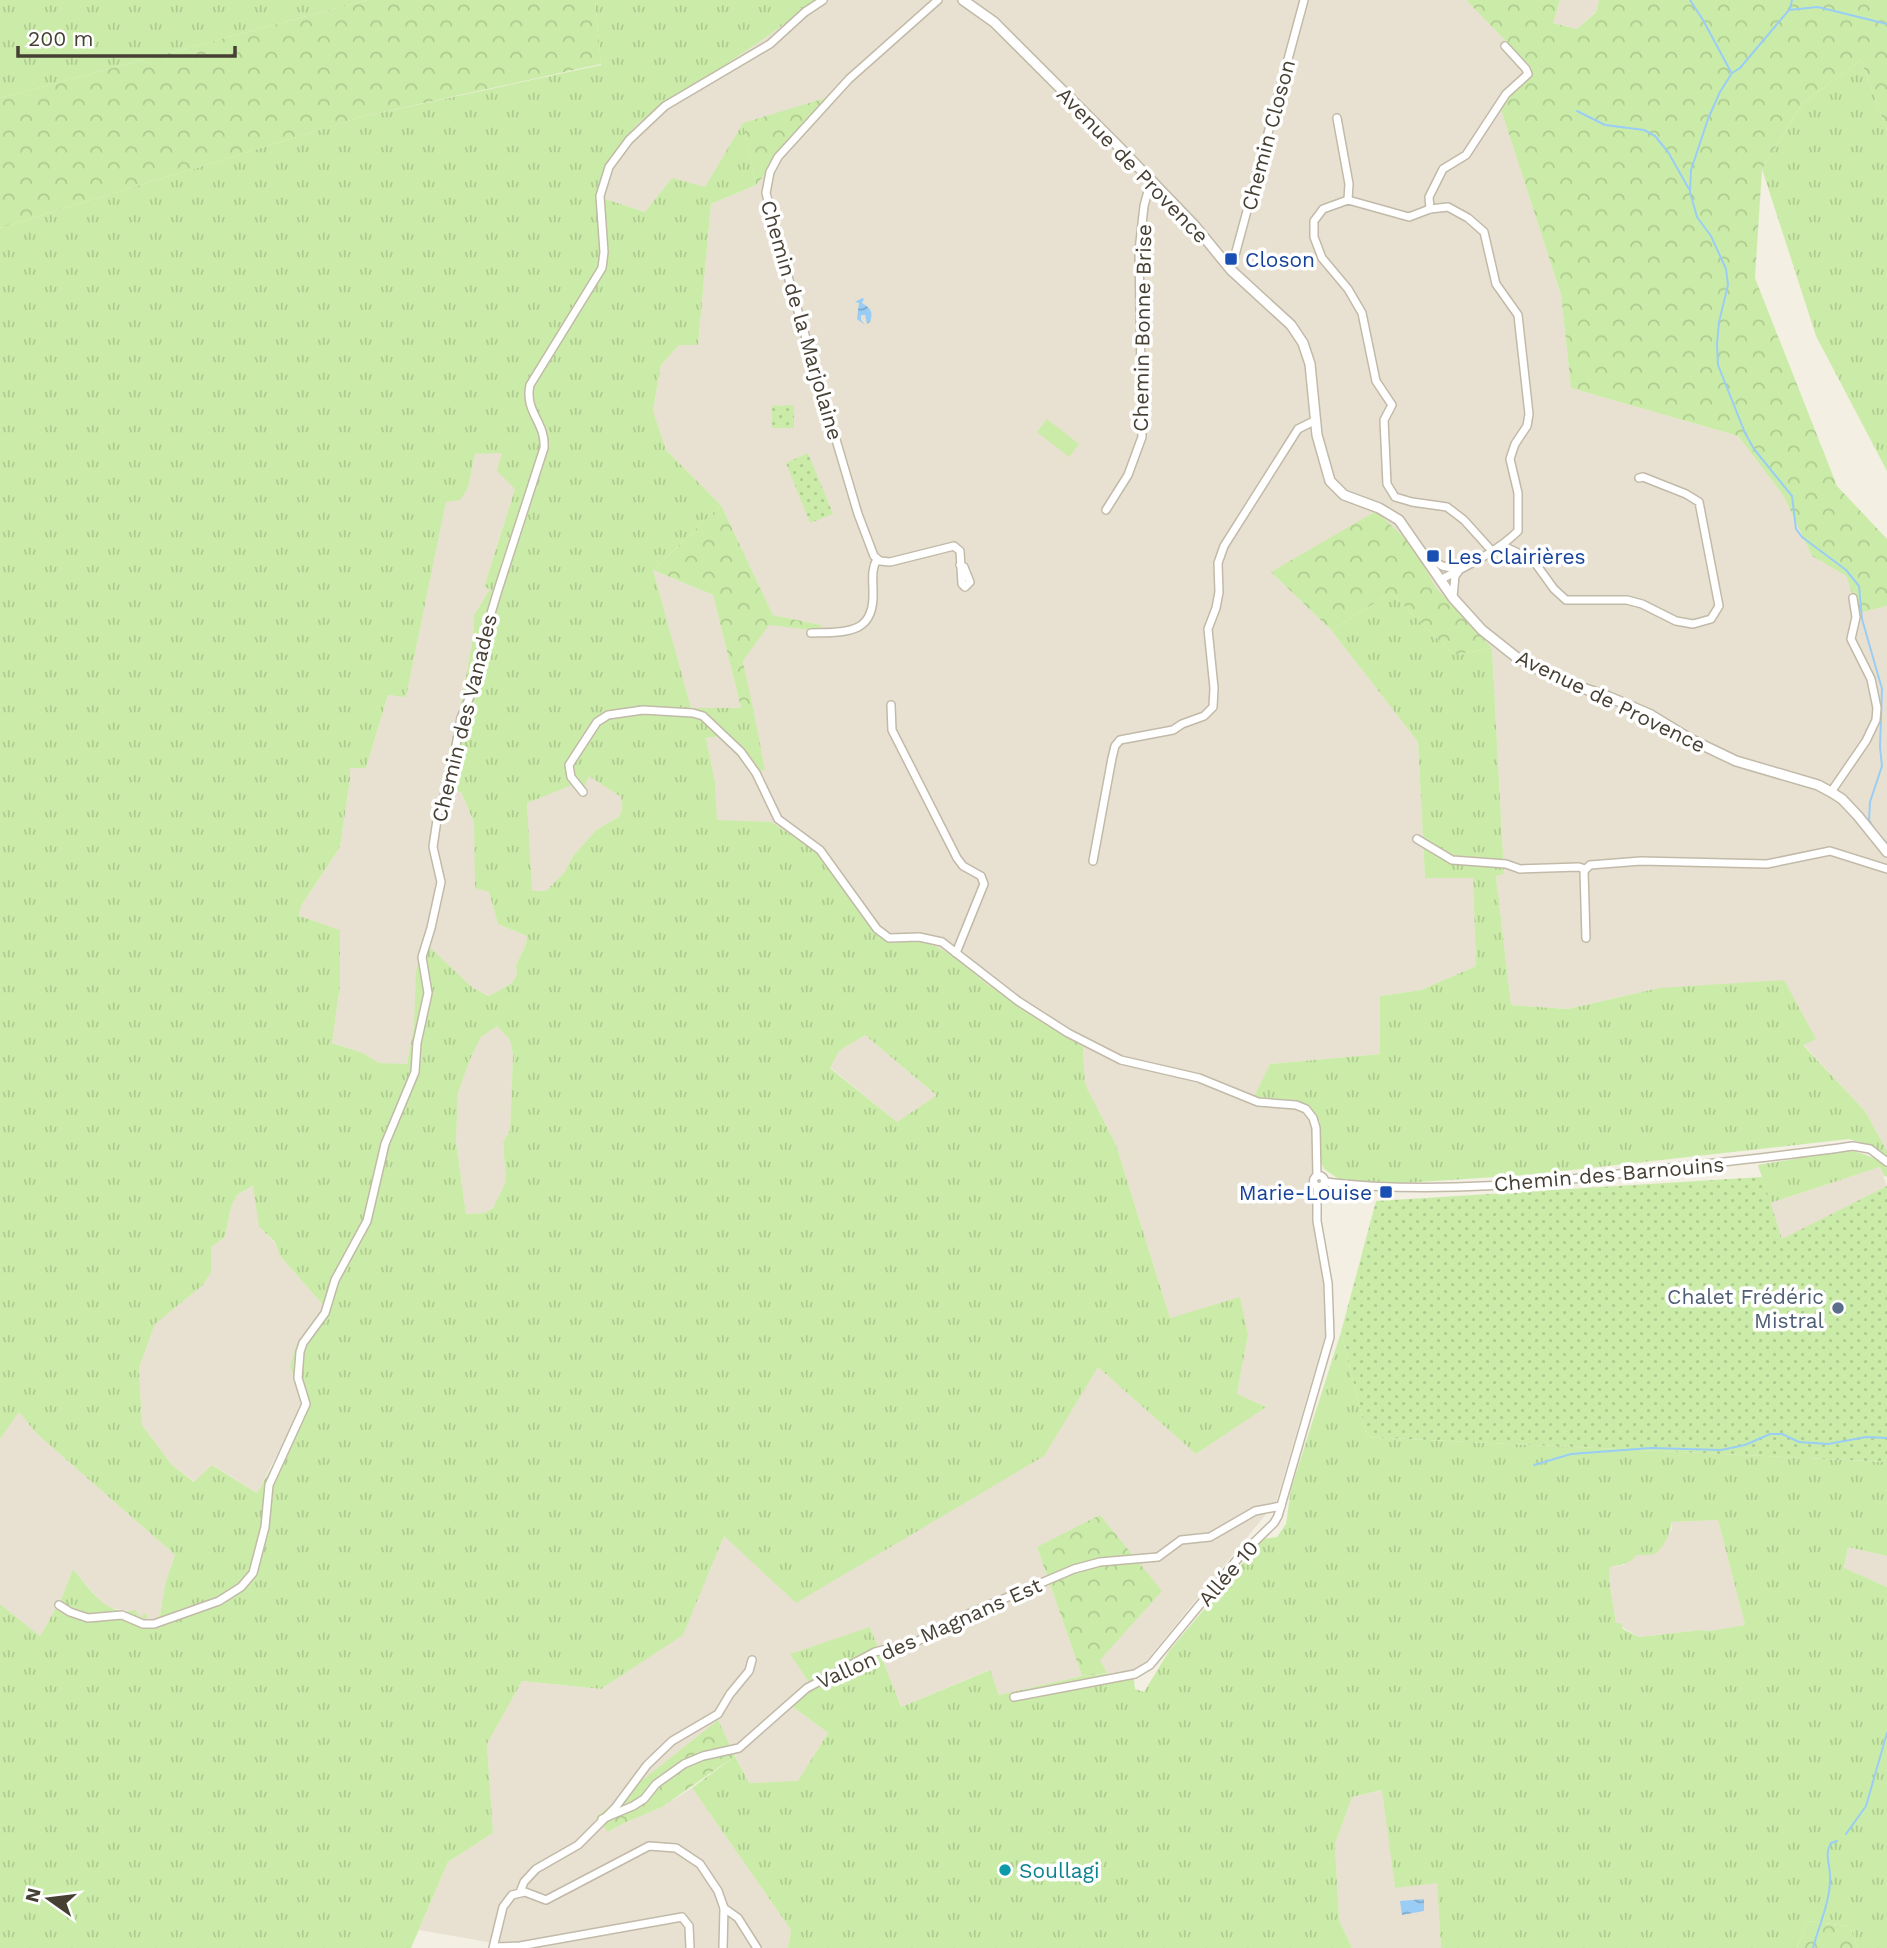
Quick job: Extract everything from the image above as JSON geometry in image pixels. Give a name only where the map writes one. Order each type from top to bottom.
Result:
[{"type":"street","name":"Chemin des Vanades","points":[[58,1605],[88,1618],[122,1615],[154,1624],[219,1601],[241,1587],[253,1573],[265,1527],[269,1485],[306,1404],[298,1378],[300,1352],[303,1343],[325,1313],[335,1280],[367,1221],[385,1144],[415,1072],[417,1043],[428,993],[422,957],[440,887],[439,867],[433,846],[438,813],[450,779],[461,718],[478,677],[485,633],[544,448],[544,432],[528,400],[530,385],[602,268],[604,252],[600,196],[609,167],[629,140],[665,106],[770,44],[804,12],[823,0]]},
{"type":"street","name":"Chemin de la Marjolaine","points":[[877,559],[858,514],[825,406],[772,217],[766,193],[767,183],[778,157],[849,79],[938,0]]},
{"type":"street","name":"Avenue de Provence","points":[[963,0],[994,22],[1151,180],[1231,270],[1291,325],[1303,343],[1310,364],[1317,435],[1330,481],[1344,495],[1379,508],[1399,520],[1453,598],[1482,630],[1516,657],[1556,679],[1651,715],[1692,740],[1736,761],[1818,785],[1831,792],[1858,816],[1887,852]]},
{"type":"street","name":"Chemin Closon","points":[[1231,270],[1304,0]]},
{"type":"street","points":[[1430,209],[1429,197],[1443,169],[1466,155],[1506,94],[1528,74],[1505,46]]},
{"type":"street","points":[[1337,118],[1349,184],[1348,200]]},
{"type":"street","name":"Chemin Bonne Brise","points":[[1107,510],[1128,475],[1142,437],[1139,251],[1144,206],[1151,180]]},
{"type":"street","points":[[1440,580],[1491,550],[1503,546],[1518,531],[1518,493],[1510,459],[1515,444],[1527,426],[1529,414],[1518,316],[1496,284],[1484,232],[1454,209],[1430,209],[1409,218],[1348,200],[1323,209],[1314,221],[1314,237],[1322,258],[1348,289],[1362,313],[1376,381],[1392,405],[1384,420],[1387,484],[1395,497],[1447,507],[1464,520],[1491,550]]},
{"type":"street","points":[[1093,862],[1115,746],[1120,740],[1173,730],[1205,716],[1213,707],[1214,688],[1208,629],[1216,608],[1219,592],[1218,563],[1224,546],[1298,429],[1317,420]]},
{"type":"street","points":[[1503,546],[1533,560],[1541,574],[1566,600],[1627,600],[1693,624],[1711,619],[1719,606],[1699,502],[1686,494],[1643,477],[1639,478]]},
{"type":"street","points":[[811,632],[856,629],[866,622],[873,611],[872,572],[877,559],[890,562],[954,546],[960,551],[960,565]]},
{"type":"street","points":[[1424,553],[1451,570],[1461,569]]},
{"type":"street","points":[[1453,598],[1455,576],[1461,569]]},
{"type":"street","points":[[1831,792],[1867,741],[1876,720],[1877,708],[1871,679],[1851,639],[1856,617],[1853,598]]},
{"type":"street","points":[[891,705],[892,730],[942,830],[963,866],[981,876],[984,884],[956,953]]},
{"type":"street","points":[[583,792],[570,777],[569,765],[603,717],[643,710],[703,716],[741,752],[756,773],[778,820],[820,850],[877,929],[889,938],[919,937],[942,942],[1018,1002],[1108,1055],[1134,1064],[1199,1077],[1258,1102],[1296,1105],[1306,1109],[1316,1128],[1317,1176],[1314,1181],[1321,1184]]},
{"type":"street","points":[[1417,839],[1452,860],[1506,864],[1520,869],[1585,869]]},
{"type":"street","points":[[1585,869],[1590,865],[1641,861],[1767,864],[1830,850],[1887,869]]},
{"type":"street","points":[[1585,869],[1586,938]]},
{"type":"street","name":"Chemin des Barnouins","points":[[1321,1184],[1369,1188],[1517,1184],[1726,1164],[1853,1146],[1870,1149],[1887,1162]]},
{"type":"street","name":"Allée 10","points":[[1014,1697],[1142,1671],[1240,1556],[1274,1523],[1330,1337],[1328,1283],[1317,1221],[1321,1184]]},
{"type":"street","name":"Vallon des Magnans Est","points":[[602,1819],[633,1807],[656,1784],[684,1764],[703,1756],[739,1748],[807,1688],[875,1652],[918,1641],[961,1617],[1056,1576],[1100,1562],[1158,1557],[1181,1540],[1210,1537],[1255,1511],[1281,1506]]},
{"type":"street","points":[[520,1892],[530,1874],[572,1850],[615,1808],[646,1765],[673,1741],[718,1714],[749,1671],[752,1660]]},
{"type":"street","points":[[690,1947],[688,1926],[682,1917],[520,1946],[493,1947],[505,1902],[512,1895],[520,1892],[546,1900],[649,1846],[663,1845],[676,1848],[700,1864],[718,1891],[724,1908],[723,1948]]},
{"type":"street","points":[[724,1908],[738,1918],[757,1948]]},
{"type":"shaded area","points":[[816,0],[1466,0],[1532,68],[1512,82],[1498,100],[1561,295],[1571,388],[1738,436],[1783,495],[1812,556],[1846,576],[1859,613],[1887,606],[1887,1151],[1865,1111],[1803,1044],[1816,1039],[1659,988],[1568,1009],[1511,1005],[1496,876],[1504,873],[1492,648],[1436,588],[1414,547],[1376,511],[1272,573],[1331,630],[1418,742],[1425,878],[1473,878],[1476,966],[1421,990],[1380,996],[1380,1054],[1270,1064],[1252,1103],[1269,1107],[1298,1108],[1312,1122],[1313,1222],[1329,1322],[1276,1502],[1146,1661],[1133,1671],[1107,1673],[1037,1547],[1082,1676],[999,1695],[989,1670],[901,1707],[870,1627],[810,1684],[785,1701],[828,1733],[798,1782],[749,1783],[718,1721],[609,1832],[662,1807],[692,1788],[791,1930],[788,1948],[499,1948],[499,1944],[419,1930],[448,1862],[493,1833],[487,1744],[522,1681],[601,1689],[682,1635],[724,1536],[1043,1456],[1098,1366],[1196,1454],[1265,1407],[1237,1394],[1248,1335],[1170,1318],[1116,1145],[1085,1084],[1083,1047],[987,984],[952,955],[917,941],[893,943],[876,934],[861,912],[717,821],[715,781],[706,738],[720,736],[765,770],[743,661],[769,624],[818,631],[821,625],[773,615],[721,505],[666,450],[653,412],[661,365],[679,345],[698,345],[711,204],[756,185],[743,123],[705,188],[672,178],[646,212],[596,196],[610,158],[637,124],[768,36]]},
{"type":"shaded area","points":[[1560,0],[1599,0],[1596,11],[1577,29],[1553,23]]},
{"type":"shaded area","points":[[503,452],[515,489],[484,587],[490,589],[474,615],[474,632],[462,698],[440,789],[461,792],[474,822],[476,888],[489,892],[498,924],[527,936],[526,944],[516,965],[517,974],[512,983],[490,996],[473,988],[422,941],[414,1025],[407,1065],[379,1063],[363,1053],[332,1043],[340,986],[299,916],[301,906],[340,847],[350,767],[366,768],[388,695],[406,696],[446,502],[468,488],[475,454]]},
{"type":"shaded area","points":[[653,570],[713,595],[741,708],[691,709]]},
{"type":"shaded area","points":[[589,775],[621,797],[620,816],[596,830],[573,856],[564,873],[546,891],[531,892],[527,803]]},
{"type":"shaded area","points":[[497,1026],[510,1040],[513,1055],[510,1130],[503,1142],[506,1181],[493,1208],[485,1213],[466,1214],[456,1142],[458,1093],[481,1036]]},
{"type":"shaded area","points":[[865,1035],[937,1096],[897,1122],[830,1067],[839,1051]]},
{"type":"shaded area","points":[[1880,1167],[1887,1186],[1782,1240],[1770,1203]]},
{"type":"shaded area","points":[[254,1186],[259,1227],[275,1243],[280,1256],[324,1306],[297,1343],[303,1405],[257,1493],[213,1465],[195,1482],[172,1465],[142,1425],[139,1368],[155,1324],[203,1285],[211,1271],[211,1247],[225,1237],[231,1207],[237,1195]]},
{"type":"shaded area","points":[[19,1411],[37,1434],[175,1555],[165,1584],[160,1615],[155,1619],[141,1619],[130,1611],[110,1608],[101,1602],[73,1569],[61,1599],[40,1636],[0,1604],[0,1439]]},
{"type":"shaded area","points":[[1718,1520],[1745,1625],[1639,1637],[1616,1623],[1609,1579],[1610,1567],[1624,1565],[1635,1555],[1660,1549],[1672,1529],[1671,1522]]},
{"type":"shaded area","points":[[1848,1547],[1887,1556],[1887,1587],[1844,1569]]},
{"type":"shaded area","points":[[1383,1790],[1395,1888],[1437,1882],[1441,1948],[1352,1948],[1339,1920],[1335,1844],[1352,1797]]},
{"type":"green space","points":[[0,0],[367,0],[0,98]]},
{"type":"green space","points":[[367,0],[595,0],[601,64],[365,116],[0,228],[0,98]]},
{"type":"green space","points":[[595,0],[816,0],[768,36],[637,124],[610,158],[596,196],[645,212],[672,178],[705,187],[743,123],[756,185],[711,204],[698,345],[679,345],[661,365],[653,411],[666,450],[721,505],[653,570],[691,708],[753,708],[765,770],[751,773],[721,736],[706,738],[715,781],[717,820],[771,822],[816,851],[876,934],[893,943],[917,941],[952,955],[987,984],[1083,1047],[1085,1084],[1116,1145],[1170,1318],[1240,1297],[1248,1335],[1237,1394],[1266,1407],[1196,1454],[1098,1367],[1044,1456],[796,1603],[724,1536],[683,1635],[601,1689],[522,1681],[487,1744],[493,1833],[448,1862],[411,1948],[0,1948],[0,1604],[40,1636],[61,1599],[73,1569],[99,1599],[115,1610],[135,1610],[141,1618],[144,1613],[147,1615],[146,1619],[155,1619],[160,1615],[165,1584],[175,1555],[37,1434],[19,1412],[0,1439],[0,228],[365,116],[601,65]],"holes":[[[502,453],[497,471],[515,489],[484,587],[490,589],[474,615],[474,632],[462,698],[440,789],[461,792],[474,822],[475,888],[489,892],[498,924],[527,936],[526,944],[516,965],[517,974],[512,983],[489,996],[473,988],[422,940],[416,972],[414,1025],[407,1064],[379,1063],[363,1053],[332,1043],[340,986],[340,930],[299,916],[301,906],[340,847],[350,768],[366,768],[388,695],[406,697],[446,502],[460,500],[468,488],[475,454]],[[589,776],[621,797],[620,816],[596,830],[573,856],[564,873],[546,891],[532,891],[527,803],[572,785],[581,794]],[[497,1026],[510,1040],[513,1055],[510,1130],[503,1142],[506,1181],[493,1208],[485,1213],[466,1214],[456,1142],[458,1093],[481,1037]],[[865,1035],[936,1096],[897,1122],[830,1068],[839,1051]],[[253,1186],[259,1227],[275,1242],[280,1256],[324,1306],[297,1343],[290,1366],[303,1405],[283,1448],[257,1493],[212,1465],[194,1482],[172,1465],[142,1425],[139,1368],[155,1324],[203,1285],[211,1272],[211,1247],[225,1237],[231,1207],[237,1195]]]},
{"type":"green space","points":[[1466,0],[1560,0],[1553,23],[1577,29],[1596,12],[1599,0],[1887,0],[1887,131],[1861,60],[1802,104],[1762,169],[1755,278],[1837,486],[1887,539],[1887,606],[1859,613],[1846,576],[1812,556],[1783,495],[1738,436],[1571,388],[1561,295],[1498,100],[1512,82],[1532,68]]},
{"type":"green space","points":[[1861,60],[1887,131],[1887,471],[1816,336],[1762,169],[1802,104]]},
{"type":"green space","points":[[829,97],[756,185],[743,123]]},
{"type":"green space","points":[[794,405],[794,428],[772,428],[772,406]]},
{"type":"green space","points":[[1047,419],[1079,444],[1069,457],[1037,432]]},
{"type":"green space","points":[[808,453],[833,514],[810,523],[786,463]]},
{"type":"green space","points":[[721,505],[773,615],[821,625],[819,631],[769,625],[743,661],[753,708],[741,708],[713,595],[653,570]]},
{"type":"green space","points":[[1376,511],[1414,547],[1436,588],[1492,648],[1454,655],[1391,593],[1331,630],[1271,572]]},
{"type":"green space","points":[[1391,593],[1454,655],[1492,648],[1504,874],[1496,876],[1511,1005],[1568,1009],[1659,988],[1784,980],[1816,1039],[1803,1045],[1865,1111],[1887,1151],[1887,1158],[1873,1146],[1849,1139],[1527,1175],[1404,1183],[1340,1180],[1324,1169],[1320,1159],[1320,1122],[1310,1107],[1296,1100],[1254,1097],[1270,1064],[1380,1054],[1380,996],[1421,990],[1476,966],[1473,878],[1425,878],[1418,742],[1331,630]]},
{"type":"green space","points":[[1847,1150],[1868,1156],[1887,1167],[1887,1177],[1880,1167],[1770,1203],[1758,1165]]},
{"type":"green space","points":[[1762,1177],[1782,1239],[1887,1186],[1887,1462],[1367,1437],[1341,1332],[1376,1201]]},
{"type":"green space","points":[[1341,1332],[1367,1437],[1887,1462],[1887,1556],[1848,1547],[1844,1568],[1887,1587],[1887,1948],[1858,1948],[1849,1926],[1807,1921],[1797,1948],[1441,1948],[1437,1883],[1395,1888],[1382,1790],[1352,1797],[1335,1844],[1339,1920],[1352,1948],[788,1948],[791,1930],[692,1788],[735,1756],[749,1783],[798,1781],[828,1733],[785,1701],[810,1684],[790,1654],[870,1627],[901,1707],[990,1670],[999,1695],[1082,1676],[1133,1671],[1135,1689],[1144,1692],[1169,1651],[1263,1539],[1277,1537],[1286,1524],[1291,1489]],"holes":[[[1718,1520],[1745,1625],[1639,1637],[1623,1629],[1621,1623],[1616,1623],[1609,1579],[1610,1567],[1628,1562],[1636,1555],[1657,1552],[1666,1540],[1671,1522]]]},
{"type":"green space","points":[[1100,1515],[1162,1591],[1100,1660],[1107,1673],[1082,1676],[1037,1547]]},
{"type":"green space","points":[[718,1720],[735,1756],[662,1807],[608,1832],[596,1817]]},
{"type":"green space","points":[[1807,1921],[1849,1926],[1858,1948],[1797,1948]]},
{"type":"water","points":[[862,298],[862,303],[871,312],[870,322],[867,324],[865,315],[861,315],[865,325],[857,319],[859,303],[855,302]]},
{"type":"water","points":[[1424,1899],[1424,1911],[1402,1915],[1400,1901]]},
{"type":"waterway","points":[[1690,0],[1731,72]]},
{"type":"waterway","points":[[1790,9],[1792,0]]},
{"type":"waterway","points":[[1876,832],[1869,820],[1870,802],[1882,766],[1882,689],[1862,619],[1859,586],[1846,570],[1802,537],[1796,529],[1792,496],[1754,449],[1745,433],[1718,365],[1719,322],[1728,285],[1726,269],[1711,236],[1697,217],[1690,192],[1691,170],[1720,92],[1732,73],[1740,68],[1789,10],[1818,7],[1887,24]]},
{"type":"waterway","points":[[1577,111],[1605,125],[1644,130],[1655,136],[1668,152],[1689,189]]},
{"type":"waterway","points":[[1880,837],[1887,843]]},
{"type":"waterway","points":[[1534,1465],[1571,1454],[1651,1448],[1721,1450],[1745,1445],[1770,1434],[1782,1434],[1799,1442],[1828,1444],[1866,1437],[1887,1438]]},
{"type":"waterway","points":[[1846,1834],[1866,1806],[1887,1733]]},
{"type":"waterway","points":[[1813,1948],[1829,1894],[1828,1851],[1831,1843],[1837,1841]]},
{"type":"place","name":"Closon","points":[[1231,259]]},
{"type":"place","name":"Les Clairières","points":[[1433,556]]},
{"type":"place","name":"Marie-Louise","points":[[1386,1192]]},
{"type":"place","name":"Chalet Frédéric Mistral","points":[[1838,1308]]},
{"type":"place","name":"Soullagi","points":[[1005,1870]]}]
